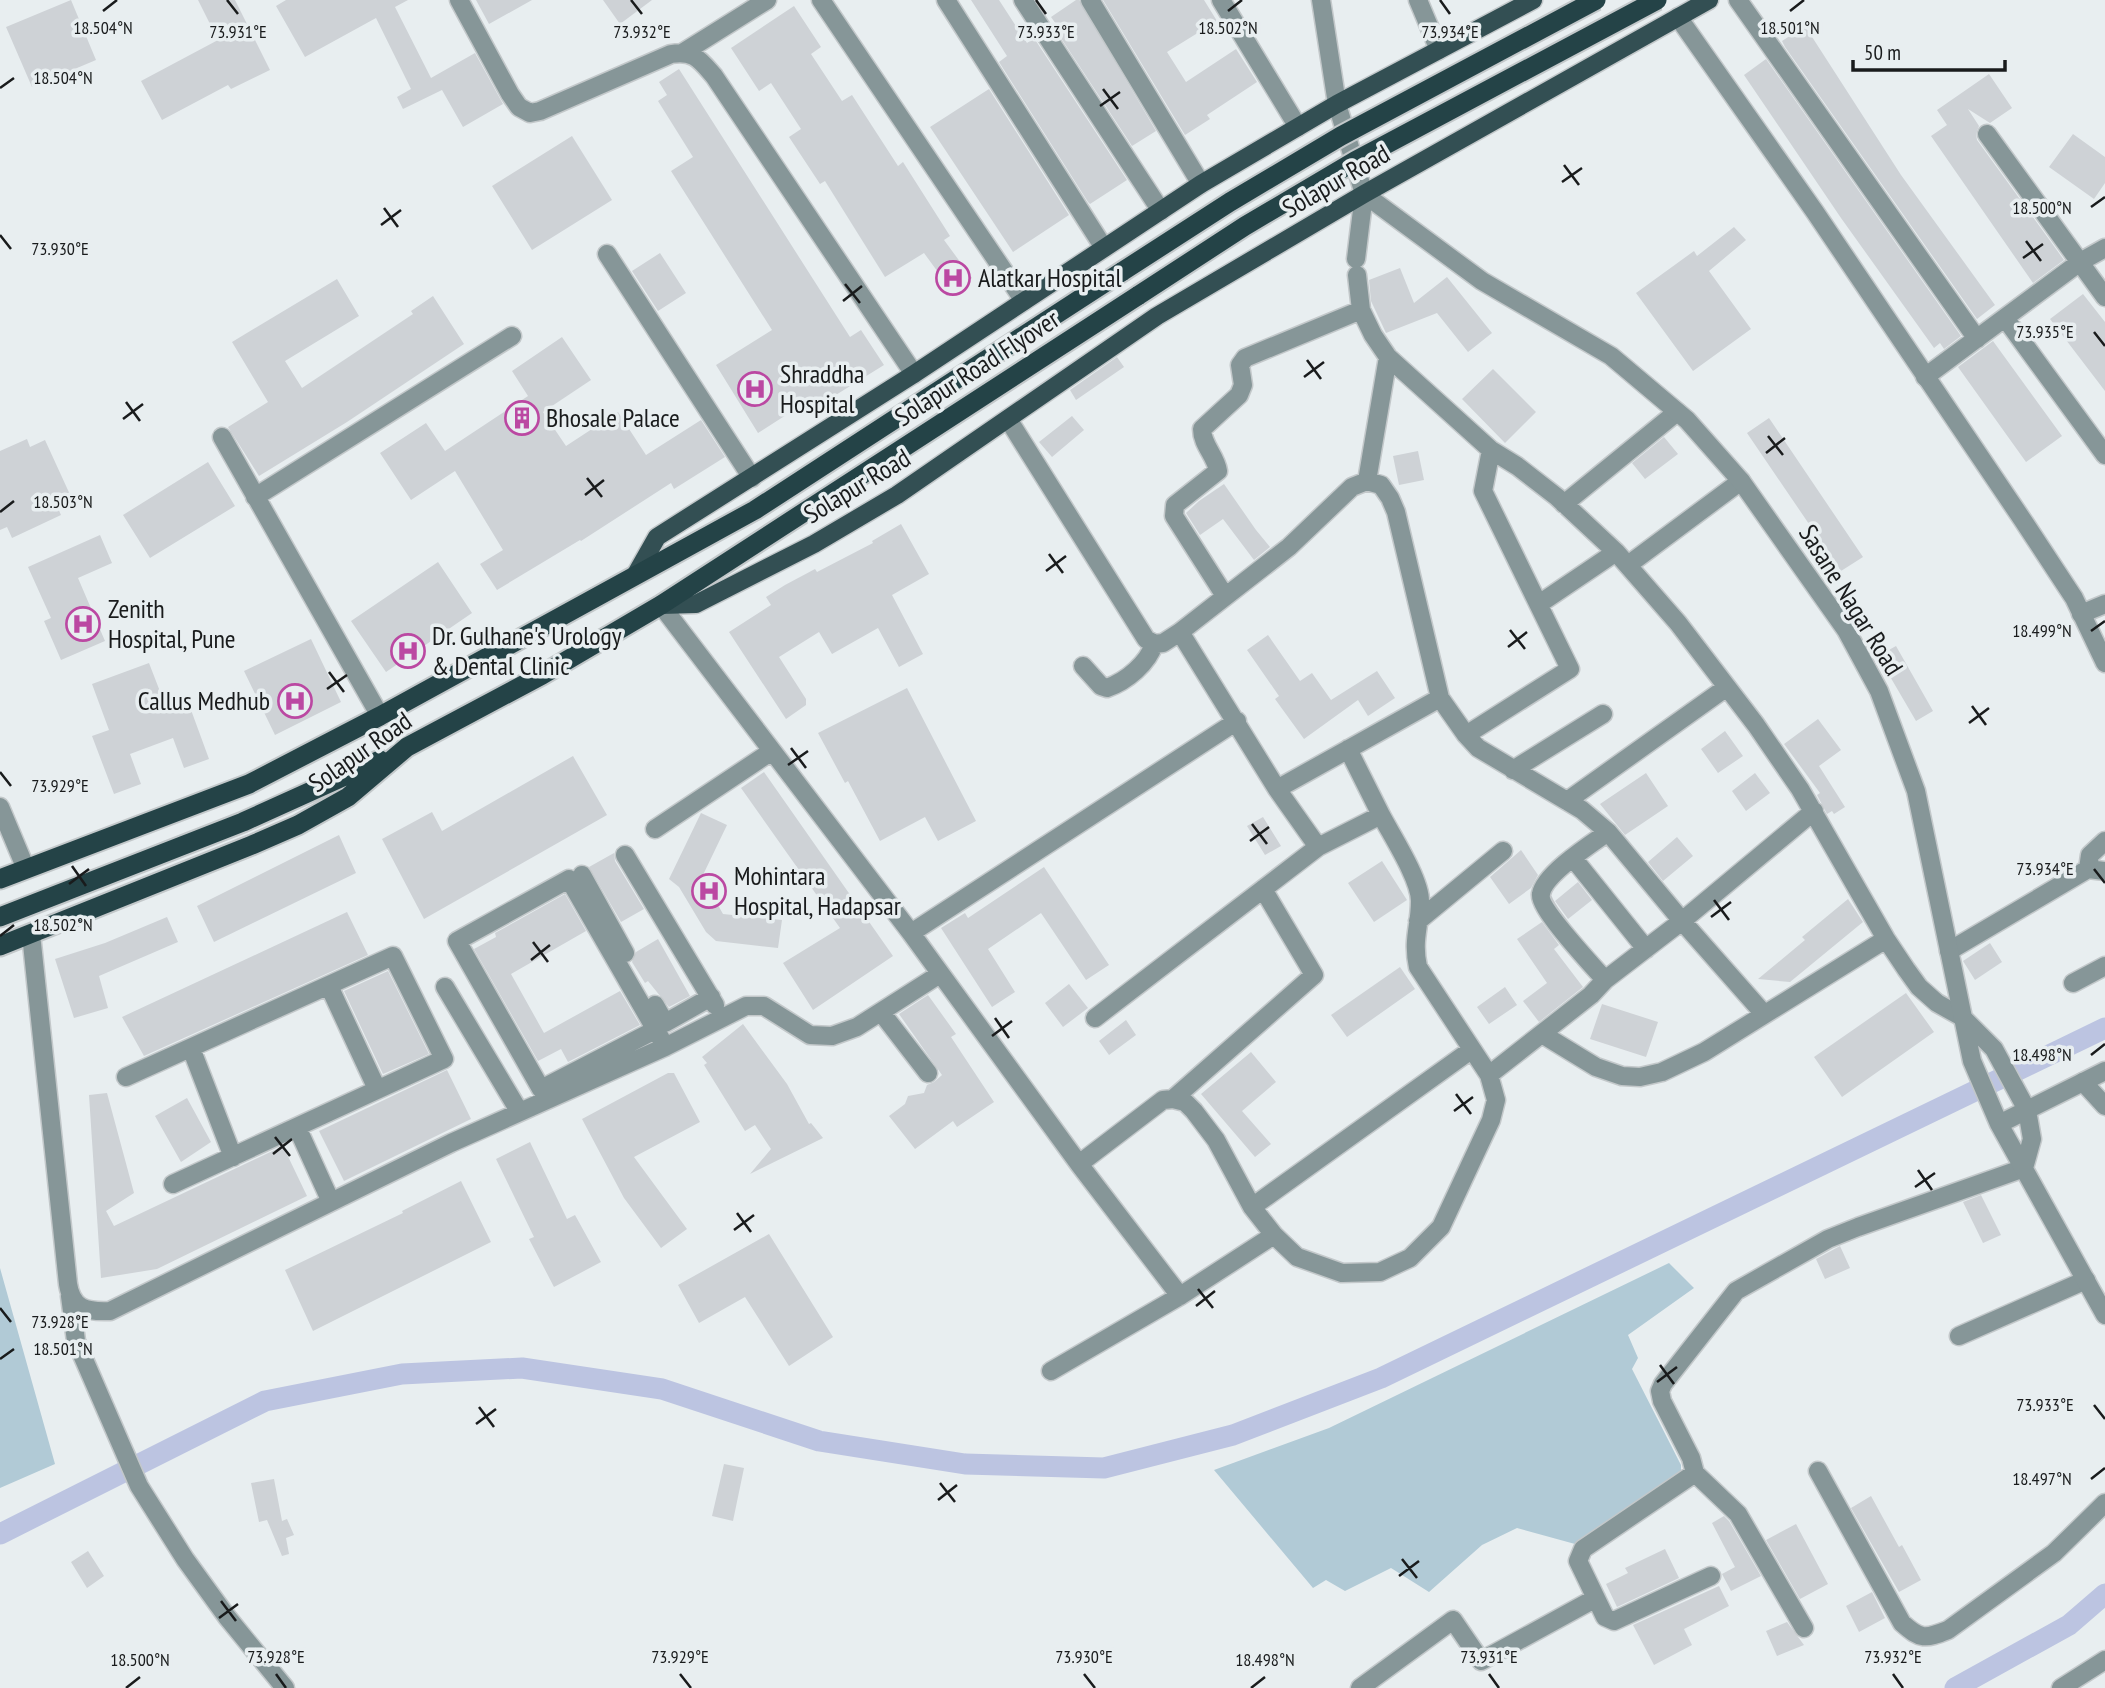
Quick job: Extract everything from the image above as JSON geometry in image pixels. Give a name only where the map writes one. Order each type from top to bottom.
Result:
[{"type":"highway","name":"Solapur Road Flyover","points":[[636,573],[755,510],[1230,202],[1341,136],[1596,0]]},
{"type":"highway","name":"Solapur Road Flyover","points":[[661,605],[1245,226],[1355,161],[1657,0]]},
{"type":"highway","name":"Solapur Road","points":[[0,879],[249,784],[380,716],[636,573]]},
{"type":"highway","name":"Solapur Road","points":[[0,946],[298,825],[348,797],[407,747],[542,676],[661,605]]},
{"type":"highway","points":[[0,917],[243,822],[340,780],[407,747]]},
{"type":"main road","points":[[636,573],[657,537],[914,374],[1201,184],[1337,104],[1533,0]]},
{"type":"main road","name":"Solapur Road","points":[[661,605],[696,604],[814,544],[897,495],[1157,317],[1364,194],[1709,0]]},
{"type":"street","points":[[459,0],[510,94],[519,107],[530,113],[671,54],[684,52],[767,0]]},
{"type":"street","points":[[821,0],[1024,301]]},
{"type":"street","points":[[946,0],[1104,248]]},
{"type":"street","points":[[1023,0],[1161,211]]},
{"type":"street","points":[[1090,0],[1201,184]]},
{"type":"street","points":[[1221,0],[1298,127]]},
{"type":"street","points":[[1321,0],[1337,104],[1364,194],[1357,267],[1361,310],[1373,335],[1388,357],[1491,450],[1517,466],[1564,504],[1622,559],[1678,623],[1756,725],[1814,811],[1886,939],[1919,987],[1937,1003],[1962,1017],[1994,1049],[2027,1110],[2032,1139],[2024,1168],[1858,1227],[1828,1240],[1736,1291],[1663,1384],[1660,1391],[1662,1401],[1691,1458],[1695,1473],[1738,1514],[1804,1628]]},
{"type":"street","points":[[1419,0],[1439,50]]},
{"type":"street","points":[[1738,0],[1977,339]]},
{"type":"street","points":[[1678,17],[1815,212],[2022,519],[2081,614],[2105,663]]},
{"type":"street","points":[[684,52],[699,59],[714,76],[914,374]]},
{"type":"street","points":[[1987,134],[2105,296]]},
{"type":"street","name":"Sasane Nagar Road","points":[[1364,194],[1482,281],[1611,356],[1677,412],[1741,481],[1846,630],[1879,691],[1916,790],[1972,1061],[1988,1103],[2105,1315]]},
{"type":"street","points":[[1925,377],[2080,262],[2105,248]]},
{"type":"street","points":[[607,254],[752,478]]},
{"type":"street","points":[[1225,596],[1174,516],[1175,505],[1218,471],[1217,463],[1202,437],[1202,429],[1239,395],[1243,385],[1240,365],[1245,358],[1361,310]]},
{"type":"street","points":[[2005,318],[2105,455]]},
{"type":"street","points":[[256,497],[512,336]]},
{"type":"street","points":[[1367,481],[1388,357]]},
{"type":"street","points":[[1564,504],[1677,412]]},
{"type":"street","points":[[1007,419],[1146,639],[1154,644],[1163,643],[1180,632],[1289,548],[1352,487],[1367,481],[1381,485],[1390,498],[1395,513],[1440,698],[1466,735],[1478,748],[1567,801],[1608,832],[1764,1014]]},
{"type":"street","points":[[222,437],[380,716]]},
{"type":"street","points":[[1466,735],[1570,669],[1483,491],[1491,450]]},
{"type":"street","points":[[1539,604],[1622,559],[1741,481]]},
{"type":"street","points":[[2081,614],[2105,604]]},
{"type":"street","points":[[661,605],[911,933],[1079,1164],[1180,1296]]},
{"type":"street","points":[[1180,632],[1318,848]]},
{"type":"street","points":[[1083,666],[1101,686],[1107,688],[1150,658],[1154,644]]},
{"type":"street","points":[[1567,801],[1727,687]]},
{"type":"street","points":[[1278,789],[1440,698]]},
{"type":"street","points":[[1513,770],[1604,714]]},
{"type":"street","points":[[911,933],[1237,721]]},
{"type":"street","points":[[1079,1164],[1153,1105],[1173,1099],[1185,1102],[1207,1126],[1252,1207],[1274,1235],[1297,1257],[1342,1273],[1380,1272],[1410,1258],[1441,1227],[1491,1120],[1496,1100],[1489,1075],[1418,967],[1414,948],[1420,900],[1418,886],[1348,749]]},
{"type":"street","points":[[655,829],[772,751]]},
{"type":"street","points":[[0,807],[26,869]]},
{"type":"street","points":[[1489,1075],[1591,995],[1605,980],[1682,921],[1814,811]]},
{"type":"street","points":[[1095,1018],[1318,848],[1381,815]]},
{"type":"street","points":[[1605,980],[1541,902],[1544,885],[1573,858],[1608,832]]},
{"type":"street","points":[[1949,951],[2096,870],[2090,855],[2105,841]]},
{"type":"street","points":[[1418,921],[1503,851]]},
{"type":"street","points":[[625,855],[722,1018]]},
{"type":"street","points":[[1573,858],[1646,949]]},
{"type":"street","points":[[582,874],[665,1023],[710,997]]},
{"type":"street","points":[[655,1030],[541,1089],[457,941],[569,879],[665,1046]]},
{"type":"street","points":[[1173,1099],[1314,975],[1263,889]]},
{"type":"street","points":[[30,934],[76,1341],[118,1443],[139,1486],[185,1559],[285,1688]]},
{"type":"street","points":[[1542,1034],[1596,1067],[1622,1076],[1640,1077],[1662,1072],[1703,1052],[1886,939]]},
{"type":"street","points":[[125,1077],[393,956],[444,1059],[173,1184]]},
{"type":"street","points":[[2073,983],[2105,967]]},
{"type":"street","points":[[70,1296],[77,1305],[92,1312],[110,1311],[519,1111],[665,1046],[746,1006],[764,1006],[810,1035],[832,1036],[857,1027],[940,974]]},
{"type":"street","points":[[329,986],[377,1089]]},
{"type":"street","points":[[445,987],[519,1111]]},
{"type":"street","points":[[881,1012],[928,1073]]},
{"type":"street","points":[[191,1048],[233,1157]]},
{"type":"street","points":[[1252,1207],[1471,1049]]},
{"type":"street","points":[[1999,1124],[2105,1071]]},
{"type":"street","points":[[2083,1082],[2105,1107]]},
{"type":"street","points":[[297,1127],[331,1202]]},
{"type":"street","points":[[1051,1371],[1180,1296],[1274,1235]]},
{"type":"street","points":[[1959,1336],[2086,1280]]},
{"type":"street","points":[[1818,1471],[1902,1623],[1916,1636],[1930,1637],[1948,1630],[2054,1553],[2105,1503]]},
{"type":"street","points":[[1695,1473],[1580,1554],[1578,1561],[1605,1618],[1614,1621],[1711,1576]]},
{"type":"street","points":[[1360,1688],[1453,1620],[1481,1661],[1596,1598]]},
{"type":"street","points":[[2061,1688],[2105,1660]]},
{"type":"shaded area","points":[[1669,1263],[1694,1288],[1628,1335],[1638,1358],[1632,1369],[1681,1465],[1681,1473],[1575,1544],[1517,1528],[1482,1545],[1429,1592],[1391,1568],[1345,1591],[1326,1580],[1313,1588],[1214,1470],[1329,1428]]},
{"type":"shaded area","points":[[0,1268],[55,1464],[0,1488]]},
{"type":"building","points":[[71,0],[96,60],[32,87],[6,27]]},
{"type":"building","points":[[198,0],[235,0],[270,70],[231,89],[228,85],[162,120],[141,81],[218,40]]},
{"type":"building","points":[[286,0],[408,0],[395,7],[431,78],[475,53],[503,104],[463,127],[442,90],[403,109],[397,97],[411,89],[376,18],[305,57],[276,6]]},
{"type":"building","points":[[476,0],[532,0],[489,24]]},
{"type":"building","points":[[603,0],[652,0],[620,24]]},
{"type":"building","points":[[971,0],[999,0],[1027,43],[1034,38],[1127,180],[1090,204],[1088,202],[999,62],[1007,56]]},
{"type":"building","points":[[1079,0],[1156,131],[1132,146],[1053,26],[1056,24],[1051,17]]},
{"type":"building","points":[[1103,0],[1204,0],[1217,21],[1167,52],[1186,82],[1236,49],[1257,82],[1207,115],[1210,119],[1185,135]]},
{"type":"building","points":[[794,6],[821,47],[811,54],[842,101],[852,95],[898,166],[903,162],[950,236],[944,240],[972,278],[947,296],[937,284],[943,279],[924,253],[885,277],[825,181],[820,184],[789,137],[801,129],[771,83],[759,91],[731,48]]},
{"type":"building","points":[[1805,26],[1901,175],[1995,305],[1977,319],[1785,47],[1782,41]]},
{"type":"building","points":[[1766,59],[1961,336],[1944,349],[1940,343],[1934,348],[1744,75]]},
{"type":"building","points":[[679,69],[850,337],[861,330],[884,365],[802,416],[797,408],[758,433],[716,365],[772,330],[671,171],[693,157],[658,101],[667,95],[659,82]]},
{"type":"building","points":[[1989,74],[2012,108],[1990,123],[1968,109],[1979,126],[1977,140],[2064,260],[2033,283],[1931,136],[1947,125],[1937,110]]},
{"type":"building","points":[[989,89],[1069,215],[1013,252],[930,127]]},
{"type":"building","points":[[2073,134],[2105,157],[2105,183],[2094,199],[2049,167]]},
{"type":"building","points":[[572,136],[612,200],[532,250],[492,186]]},
{"type":"building","points":[[1734,227],[1746,240],[1709,271],[1751,329],[1693,371],[1636,293],[1694,251],[1697,256]]},
{"type":"building","points":[[660,253],[686,293],[658,311],[632,271]]},
{"type":"building","points":[[1400,268],[1414,303],[1447,277],[1492,333],[1468,352],[1437,313],[1386,333],[1371,301],[1369,280]]},
{"type":"building","points":[[337,279],[359,316],[285,361],[302,388],[413,314],[411,311],[433,296],[464,344],[347,422],[259,476],[228,427],[268,402],[232,342]]},
{"type":"building","points":[[2083,294],[2105,322],[2105,391],[2050,319]]},
{"type":"building","points":[[562,337],[591,380],[543,412],[566,446],[618,412],[646,455],[701,420],[725,457],[674,489],[671,483],[581,541],[497,590],[480,564],[503,550],[455,471],[411,500],[380,453],[426,423],[445,451],[528,396],[512,371]]},
{"type":"building","points":[[1993,341],[2062,436],[2026,462],[1958,367]]},
{"type":"building","points":[[1117,357],[1124,367],[1076,400],[1070,390]]},
{"type":"building","points":[[1493,369],[1536,412],[1505,443],[1462,399]]},
{"type":"building","points":[[1072,416],[1084,430],[1052,457],[1039,442]]},
{"type":"building","points":[[1769,418],[1863,557],[1841,571],[1747,433]]},
{"type":"building","points":[[1664,437],[1678,454],[1645,479],[1632,463]]},
{"type":"building","points":[[27,439],[30,447],[45,440],[72,499],[57,506],[61,515],[12,538],[7,527],[0,530],[0,451]]},
{"type":"building","points":[[1418,451],[1424,480],[1399,485],[1393,456]]},
{"type":"building","points":[[208,462],[235,506],[150,558],[123,515]]},
{"type":"building","points":[[1224,484],[1270,547],[1254,560],[1223,519],[1200,535],[1186,513]]},
{"type":"building","points":[[901,524],[929,574],[892,595],[923,654],[899,667],[878,628],[832,654],[819,632],[779,657],[806,699],[806,705],[786,719],[729,632],[771,605],[766,597],[785,585],[873,543],[872,541]]},
{"type":"building","points":[[100,535],[112,563],[78,578],[105,641],[61,660],[44,621],[51,618],[28,567]]},
{"type":"building","points":[[438,562],[472,613],[386,672],[351,621]]},
{"type":"building","points":[[1268,635],[1300,681],[1312,673],[1331,700],[1377,671],[1395,698],[1368,716],[1358,700],[1304,739],[1275,699],[1279,696],[1247,650]]},
{"type":"building","points":[[311,639],[341,702],[275,735],[244,671]]},
{"type":"building","points":[[1896,646],[1933,711],[1916,721],[1878,656]]},
{"type":"building","points":[[149,663],[166,707],[187,699],[209,759],[184,768],[173,738],[130,754],[141,784],[114,794],[92,736],[109,730],[92,684]]},
{"type":"building","points":[[907,688],[976,821],[938,841],[925,817],[880,841],[848,781],[845,783],[818,733]]},
{"type":"building","points":[[1818,719],[1841,750],[1819,766],[1845,807],[1834,814],[1832,811],[1827,814],[1817,795],[1820,793],[1784,744]]},
{"type":"building","points":[[1725,731],[1743,756],[1718,773],[1701,749]]},
{"type":"building","points":[[573,756],[607,815],[424,919],[382,839],[432,812],[442,831]]},
{"type":"building","points":[[764,772],[893,956],[813,1010],[783,963],[840,928],[741,788]]},
{"type":"building","points":[[1646,773],[1668,806],[1625,835],[1600,804]]},
{"type":"building","points":[[1755,773],[1770,793],[1746,811],[1732,791]]},
{"type":"building","points":[[701,813],[727,825],[702,877],[723,914],[782,920],[778,948],[716,941],[706,932],[679,887],[669,879]]},
{"type":"building","points":[[1263,817],[1281,846],[1265,855],[1247,826]]},
{"type":"building","points":[[339,835],[356,873],[214,942],[197,906]]},
{"type":"building","points":[[1677,837],[1693,856],[1663,881],[1648,862]]},
{"type":"building","points":[[1521,850],[1538,875],[1531,888],[1509,904],[1490,877]]},
{"type":"building","points":[[614,853],[615,861],[644,909],[621,922],[589,867]]},
{"type":"building","points":[[1382,861],[1407,900],[1374,922],[1348,883]]},
{"type":"building","points":[[1044,867],[1109,965],[1086,980],[1041,913],[988,949],[1015,992],[992,1007],[941,928],[965,913],[968,918]]},
{"type":"building","points":[[1578,882],[1592,900],[1568,919],[1555,901]]},
{"type":"building","points":[[565,894],[586,931],[511,974],[544,1033],[620,991],[640,1025],[568,1062],[561,1049],[538,1061],[474,949],[496,937],[495,933]]},
{"type":"building","points":[[1848,899],[1863,922],[1790,982],[1758,979],[1805,940],[1802,937]]},
{"type":"building","points":[[347,912],[368,955],[144,1056],[122,1017]]},
{"type":"building","points":[[167,917],[178,942],[99,976],[108,1008],[74,1018],[55,959],[105,943]]},
{"type":"building","points":[[1542,922],[1559,945],[1554,949],[1583,987],[1539,1022],[1523,1001],[1547,983],[1517,939]]},
{"type":"building","points":[[658,939],[690,996],[669,1007],[648,981],[645,983],[632,962],[636,952]]},
{"type":"building","points":[[1990,943],[2002,962],[1975,980],[1963,961]]},
{"type":"building","points":[[1400,967],[1415,989],[1347,1037],[1331,1015]]},
{"type":"building","points":[[388,971],[429,1054],[383,1074],[344,991]]},
{"type":"building","points":[[1069,984],[1088,1008],[1063,1027],[1045,1003]]},
{"type":"building","points":[[1505,987],[1517,1005],[1489,1024],[1477,1007]]},
{"type":"building","points":[[1906,993],[1934,1032],[1842,1097],[1814,1057]]},
{"type":"building","points":[[928,995],[956,1034],[951,1037],[994,1102],[957,1127],[953,1121],[915,1149],[889,1116],[905,1104],[908,1096],[924,1093],[927,1085],[942,1075],[899,1014]]},
{"type":"building","points":[[1602,1004],[1658,1022],[1646,1057],[1590,1039]]},
{"type":"building","points":[[1126,1020],[1136,1035],[1109,1055],[1099,1041]]},
{"type":"building","points":[[743,1024],[787,1084],[809,1124],[811,1123],[823,1138],[750,1174],[771,1149],[755,1125],[745,1131],[704,1065],[707,1063],[702,1057]]},
{"type":"building","points":[[1251,1052],[1276,1082],[1242,1111],[1271,1144],[1255,1157],[1201,1094]]},
{"type":"building","points":[[447,1070],[471,1119],[344,1181],[319,1131]]},
{"type":"building","points":[[668,1073],[674,1073],[700,1122],[634,1157],[687,1229],[661,1248],[624,1198],[582,1119]]},
{"type":"building","points":[[107,1093],[134,1193],[106,1211],[114,1226],[283,1146],[307,1196],[157,1269],[101,1278],[89,1095]]},
{"type":"building","points":[[187,1098],[211,1142],[181,1162],[155,1116]]},
{"type":"building","points":[[530,1142],[567,1219],[575,1215],[601,1262],[554,1287],[529,1239],[534,1237],[496,1159]]},
{"type":"building","points":[[461,1181],[491,1242],[313,1331],[285,1270],[403,1213],[402,1211]]},
{"type":"building","points":[[1981,1195],[2001,1235],[1983,1243],[1963,1202]]},
{"type":"building","points":[[769,1234],[833,1337],[789,1366],[745,1297],[699,1323],[678,1285]]},
{"type":"building","points":[[1840,1246],[1850,1268],[1825,1279],[1816,1259]]},
{"type":"building","points":[[724,1464],[744,1468],[733,1521],[712,1516]]},
{"type":"building","points":[[274,1479],[282,1521],[287,1519],[294,1535],[286,1538],[289,1554],[282,1556],[267,1520],[259,1522],[251,1483]]},
{"type":"building","points":[[1871,1496],[1921,1580],[1899,1592],[1851,1508]]},
{"type":"building","points":[[1724,1516],[1761,1576],[1731,1591],[1722,1574],[1735,1567],[1712,1523]]},
{"type":"building","points":[[1796,1524],[1828,1584],[1800,1599],[1766,1540]]},
{"type":"building","points":[[1665,1549],[1679,1578],[1617,1607],[1606,1584],[1628,1573],[1625,1568]]},
{"type":"building","points":[[88,1551],[104,1576],[87,1588],[71,1562]]},
{"type":"building","points":[[1719,1586],[1729,1606],[1684,1629],[1692,1645],[1654,1665],[1633,1625]]},
{"type":"building","points":[[1872,1592],[1885,1618],[1859,1632],[1846,1606]]},
{"type":"building","points":[[1787,1622],[1804,1645],[1777,1656],[1766,1631]]},
{"type":"waterway","points":[[0,1534],[265,1401],[402,1374],[522,1368],[662,1389],[819,1441],[965,1464],[1104,1468],[1233,1435],[1381,1378],[2105,1028]]},
{"type":"waterway","points":[[1955,1688],[2069,1625],[2105,1594]]},
{"type":"place","name":"Alatkar Hospital","points":[[953,278]]},
{"type":"place","name":"Shraddha Hospital","points":[[755,389]]},
{"type":"place","name":"Bhosale Palace","points":[[522,418]]},
{"type":"place","name":"Zenith Hospital, Pune","points":[[83,624]]},
{"type":"place","name":"Dr. Gulhane's Urology & Dental Clinic","points":[[408,651]]},
{"type":"place","name":"Callus Medhub","points":[[295,701]]},
{"type":"place","name":"Mohintara Hospital, Hadapsar","points":[[709,891]]}]
